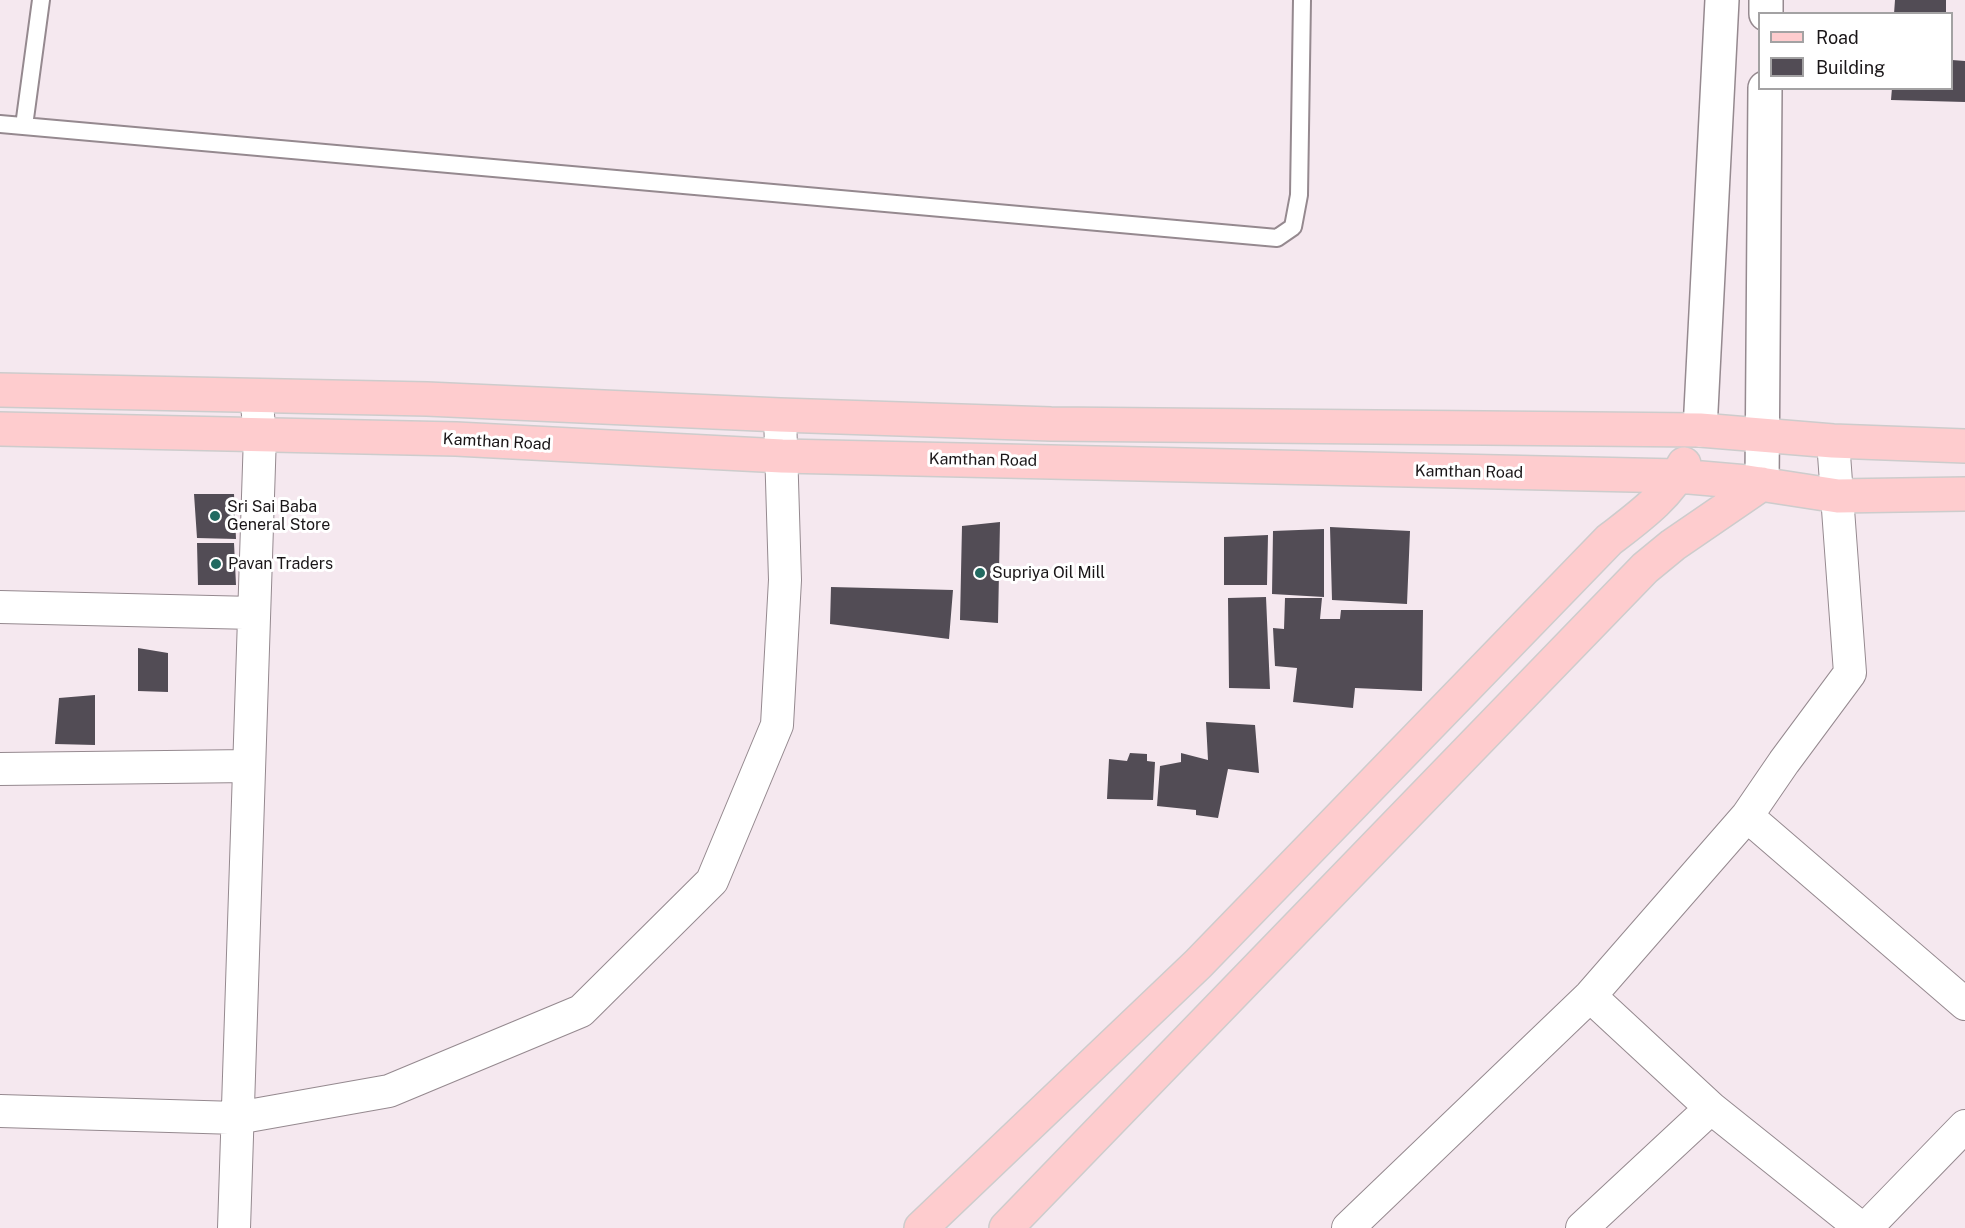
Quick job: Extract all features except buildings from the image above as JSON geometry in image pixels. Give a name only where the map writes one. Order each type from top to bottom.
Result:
[{"type":"main road","points":[[0,390],[427,399],[780,415],[1051,424],[1700,430],[1833,441],[1965,446]]},
{"type":"main road","name":"Kamthan Road","points":[[0,429],[456,440],[782,456],[1678,476],[1762,484],[1838,496],[1965,494]]},
{"type":"main road","points":[[921,1228],[1198,964],[1609,540],[1639,518],[1678,476],[1700,430]]},
{"type":"main road","points":[[1014,1225],[1645,568],[1673,545],[1762,484]]},
{"type":"street","points":[[1700,430],[1722,0]]},
{"type":"street","points":[[1762,484],[1765,90]]},
{"type":"street","points":[[234,1228],[260,435],[256,395]]},
{"type":"street","points":[[0,1111],[237,1118],[389,1091],[581,1011],[712,881],[777,725],[785,580],[780,415]]},
{"type":"street","points":[[1348,1228],[1590,996],[1747,816],[1850,674],[1833,441]]},
{"type":"street","points":[[0,607],[254,613]]},
{"type":"street","points":[[0,769],[249,766]]},
{"type":"street","points":[[1747,816],[1965,1004]]},
{"type":"street","points":[[1590,996],[1711,1108],[1863,1228],[1965,1126]]},
{"type":"street","points":[[1582,1228],[1711,1108]]},
{"type":"lane","points":[[24,126],[41,0]]},
{"type":"lane","points":[[0,124],[1277,238],[1293,227],[1299,195],[1302,0]]},
{"type":"place","name":"Sri Sai Baba General Store","points":[[215,516]]},
{"type":"place","name":"Pavan Traders","points":[[216,564]]},
{"type":"place","name":"Supriya Oil Mill","points":[[980,573]]}]
